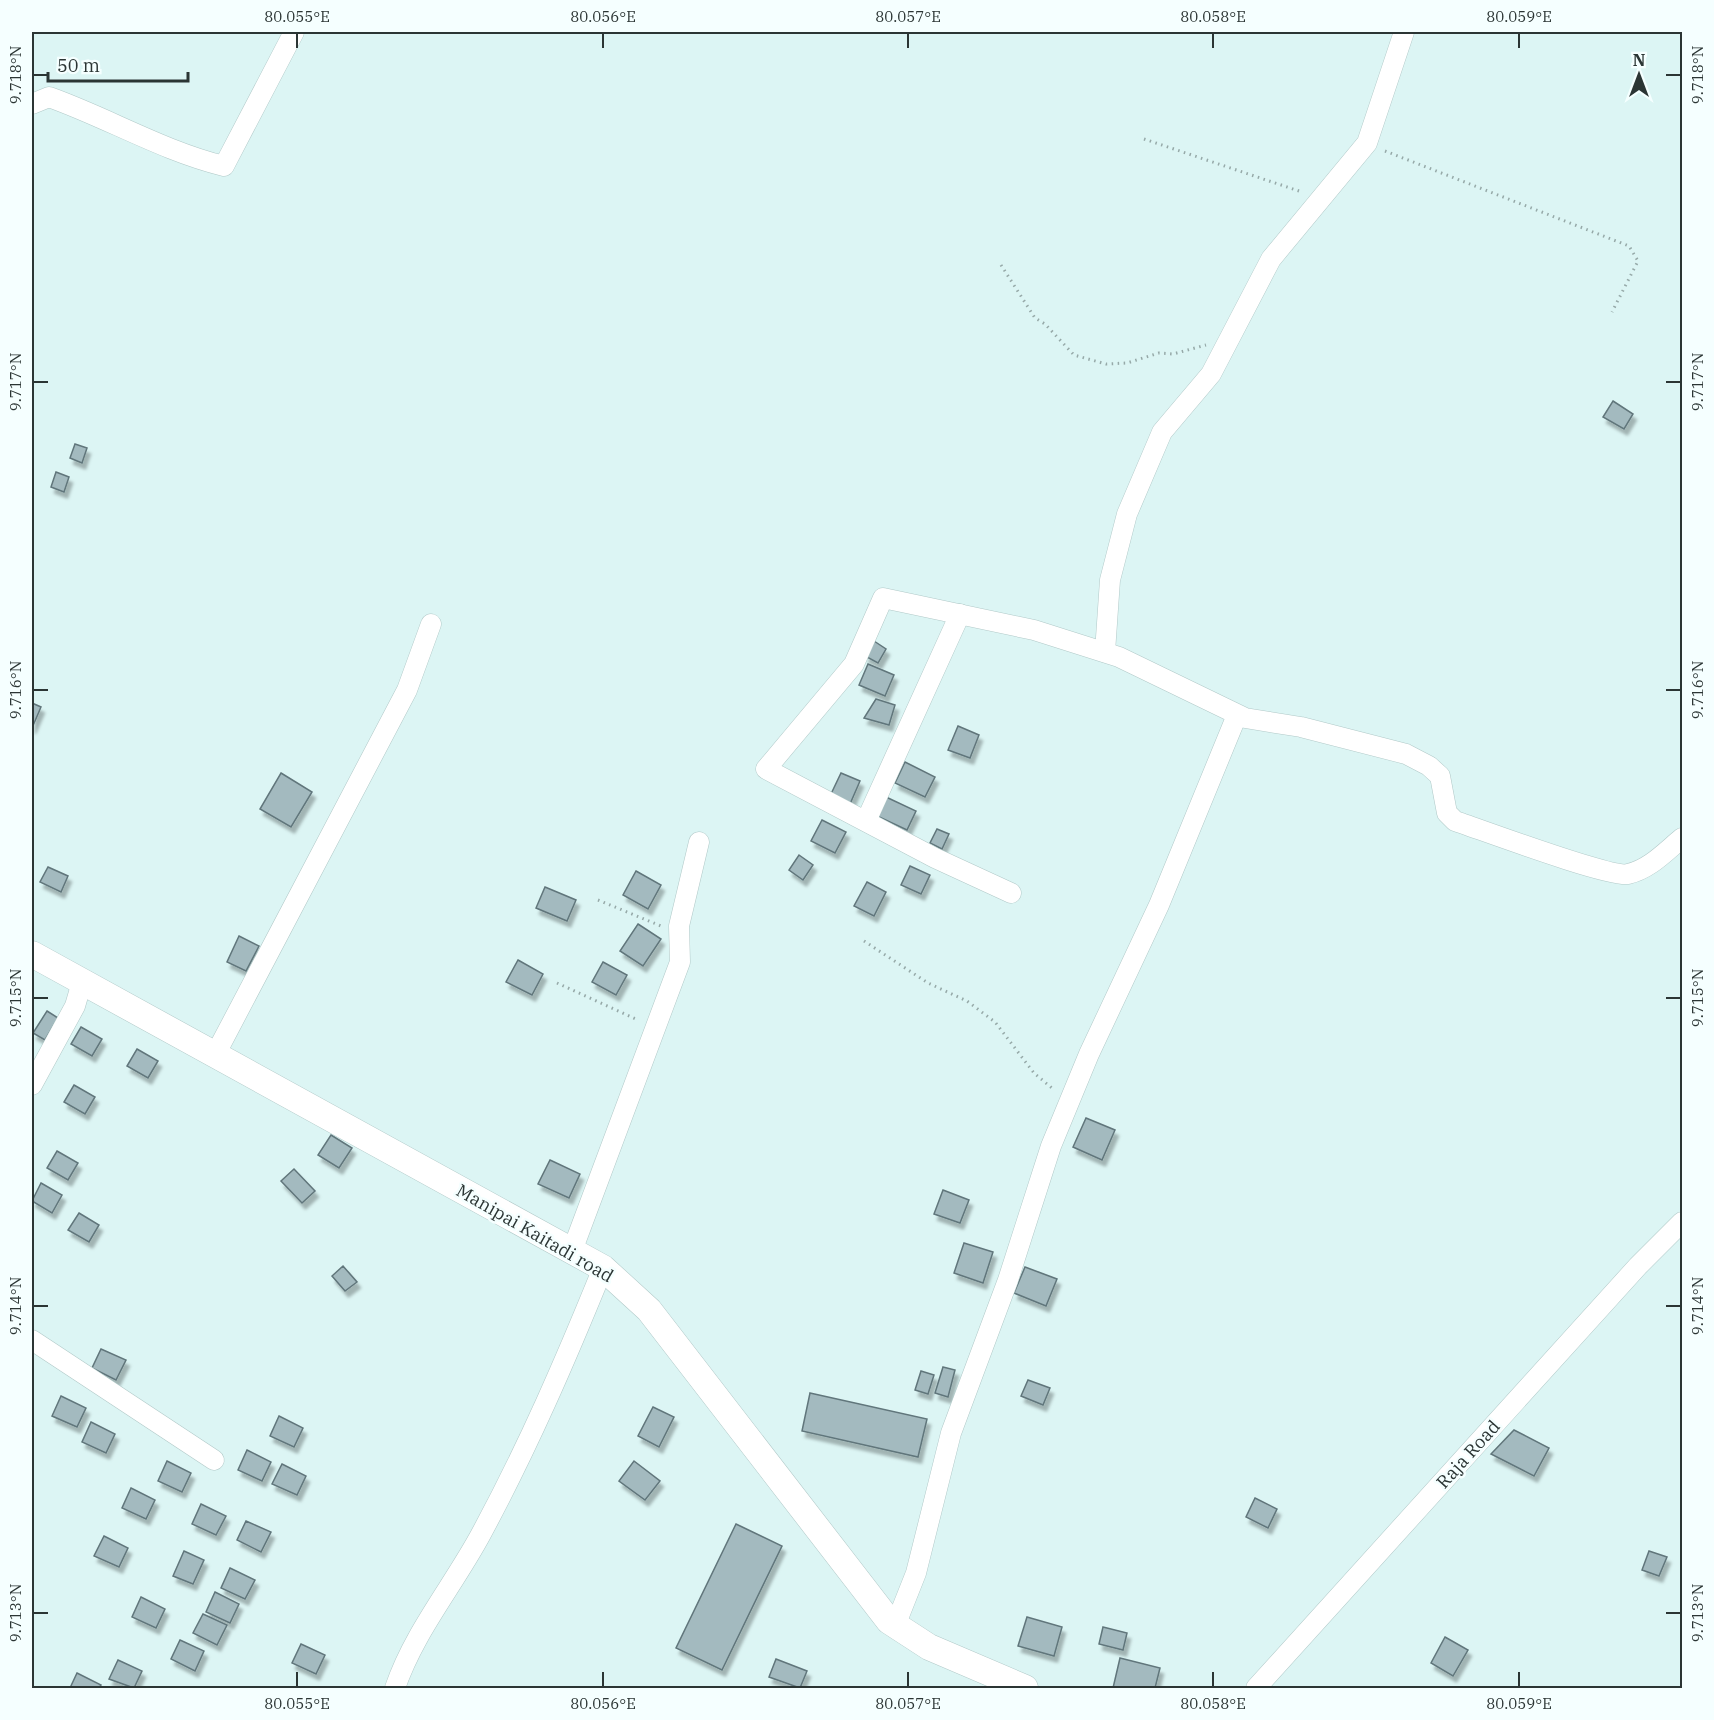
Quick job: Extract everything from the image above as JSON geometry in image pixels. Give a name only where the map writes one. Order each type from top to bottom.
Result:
[{"type":"main road","name":"Manipai Kaitadi road","points":[[32,954],[603,1268],[649,1310],[895,1626],[929,1647],[1025,1689]]},
{"type":"street","points":[[32,104],[49,97],[96,113],[198,159],[224,166],[294,32]]},
{"type":"street","points":[[1104,652],[1110,580],[1127,514],[1162,432],[1211,374],[1271,259],[1366,143],[1404,32]]},
{"type":"street","points":[[1011,893],[866,822],[766,769],[854,664],[883,598],[1034,630],[1104,652],[1245,718],[1301,727],[1406,754],[1429,766],[1440,776],[1448,813],[1455,821],[1586,864],[1627,874],[1650,865],[1683,838]]},
{"type":"street","points":[[866,822],[960,614]]},
{"type":"street","points":[[215,1055],[407,690],[431,624]]},
{"type":"street","points":[[895,1626],[916,1573],[951,1433],[1008,1280],[1051,1146],[1089,1054],[1159,905],[1237,715]]},
{"type":"street","points":[[572,1251],[591,1207],[606,1154],[624,1116],[680,962],[680,933],[699,842]]},
{"type":"street","points":[[32,1085],[75,1006],[82,982]]},
{"type":"street","name":"Raja Road","points":[[1256,1689],[1638,1266],[1683,1222]]},
{"type":"street","points":[[395,1689],[400,1672],[437,1603],[480,1536],[550,1396],[603,1268]]},
{"type":"street","points":[[32,1340],[214,1460]]},
{"type":"path","points":[[1144,139],[1321,199]]},
{"type":"path","points":[[1366,143],[1629,246],[1638,261],[1612,312]]},
{"type":"path","points":[[1001,265],[1035,318],[1045,324],[1074,355],[1106,364],[1126,363],[1160,353],[1173,354],[1201,345],[1226,343]]},
{"type":"path","points":[[598,900],[680,933]]},
{"type":"path","points":[[864,941],[928,983],[967,1001],[995,1022],[1034,1073],[1055,1091],[1065,1112]]},
{"type":"path","points":[[557,983],[656,1028]]},
{"type":"building","points":[[1613,401],[1633,414],[1624,429],[1603,417]]},
{"type":"building","points":[[75,444],[87,448],[82,463],[70,458]]},
{"type":"building","points":[[56,472],[69,477],[64,492],[51,487]]},
{"type":"building","points":[[874,641],[886,649],[878,663],[865,656]]},
{"type":"building","points":[[868,664],[894,675],[885,696],[859,685]]},
{"type":"building","points":[[876,699],[895,705],[889,725],[864,718]]},
{"type":"building","points":[[32,703],[41,707],[32,728]]},
{"type":"building","points":[[958,726],[979,735],[970,758],[948,750]]},
{"type":"building","points":[[905,762],[935,777],[925,797],[895,783]]},
{"type":"building","points":[[281,773],[312,792],[291,827],[260,809]]},
{"type":"building","points":[[841,773],[860,781],[850,804],[830,796]]},
{"type":"building","points":[[886,797],[916,811],[907,830],[877,816]]},
{"type":"building","points":[[822,820],[846,832],[835,853],[811,841]]},
{"type":"building","points":[[937,829],[949,834],[942,849],[930,843]]},
{"type":"building","points":[[799,855],[813,865],[803,880],[789,870]]},
{"type":"building","points":[[910,866],[930,875],[921,894],[901,885]]},
{"type":"building","points":[[48,867],[68,876],[61,892],[40,882]]},
{"type":"building","points":[[636,871],[661,885],[648,909],[623,895]]},
{"type":"building","points":[[867,882],[886,892],[874,916],[854,906]]},
{"type":"building","points":[[545,887],[576,900],[567,921],[536,908]]},
{"type":"building","points":[[638,924],[661,939],[643,966],[620,951]]},
{"type":"building","points":[[239,936],[259,946],[246,971],[227,962]]},
{"type":"building","points":[[518,960],[543,974],[532,995],[506,982]]},
{"type":"building","points":[[603,962],[627,975],[616,995],[592,982]]},
{"type":"building","points":[[47,1011],[58,1018],[45,1040],[33,1033]]},
{"type":"building","points":[[81,1027],[102,1039],[92,1056],[71,1044]]},
{"type":"building","points":[[137,1049],[158,1061],[148,1078],[127,1066]]},
{"type":"building","points":[[74,1085],[95,1097],[85,1114],[64,1102]]},
{"type":"building","points":[[1086,1118],[1115,1130],[1102,1160],[1073,1147]]},
{"type":"building","points":[[331,1135],[352,1148],[339,1168],[318,1155]]},
{"type":"building","points":[[57,1151],[78,1163],[68,1180],[47,1168]]},
{"type":"building","points":[[550,1160],[580,1174],[569,1198],[538,1184]]},
{"type":"building","points":[[294,1169],[315,1191],[302,1203],[281,1181]]},
{"type":"building","points":[[41,1183],[62,1195],[52,1213],[32,1201]]},
{"type":"building","points":[[943,1190],[969,1200],[960,1223],[934,1214]]},
{"type":"building","points":[[79,1213],[99,1225],[89,1242],[68,1230]]},
{"type":"building","points":[[964,1243],[993,1252],[983,1283],[954,1273]]},
{"type":"building","points":[[343,1266],[357,1282],[345,1291],[332,1276]]},
{"type":"building","points":[[1025,1267],[1057,1279],[1046,1306],[1014,1293]]},
{"type":"building","points":[[101,1349],[126,1360],[116,1380],[92,1368]]},
{"type":"building","points":[[943,1367],[955,1370],[948,1397],[935,1393]]},
{"type":"building","points":[[921,1371],[934,1375],[928,1394],[915,1390]]},
{"type":"building","points":[[1028,1380],[1050,1388],[1043,1405],[1021,1396]]},
{"type":"building","points":[[810,1393],[927,1419],[918,1457],[802,1431]]},
{"type":"building","points":[[61,1396],[86,1408],[77,1427],[52,1416]]},
{"type":"building","points":[[653,1407],[674,1417],[659,1447],[638,1436]]},
{"type":"building","points":[[279,1416],[303,1428],[294,1447],[270,1436]]},
{"type":"building","points":[[91,1422],[115,1434],[106,1453],[82,1442]]},
{"type":"building","points":[[1514,1430],[1549,1448],[1534,1476],[1491,1454]]},
{"type":"building","points":[[247,1450],[271,1462],[262,1481],[238,1470]]},
{"type":"building","points":[[167,1461],[191,1473],[182,1492],[158,1481]]},
{"type":"building","points":[[634,1461],[660,1481],[645,1500],[619,1481]]},
{"type":"building","points":[[282,1464],[306,1476],[297,1495],[272,1484]]},
{"type":"building","points":[[131,1488],[155,1500],[146,1519],[122,1508]]},
{"type":"building","points":[[1255,1498],[1277,1509],[1268,1528],[1246,1517]]},
{"type":"building","points":[[201,1504],[226,1516],[216,1535],[192,1524]]},
{"type":"building","points":[[246,1521],[271,1532],[261,1552],[237,1540]]},
{"type":"building","points":[[736,1524],[782,1546],[722,1670],[676,1648]]},
{"type":"building","points":[[104,1536],[128,1548],[119,1567],[94,1556]]},
{"type":"building","points":[[184,1551],[204,1560],[193,1584],[173,1576]]},
{"type":"building","points":[[1649,1551],[1667,1557],[1659,1576],[1642,1570]]},
{"type":"building","points":[[230,1568],[255,1580],[245,1599],[221,1588]]},
{"type":"building","points":[[215,1592],[239,1604],[230,1623],[206,1612]]},
{"type":"building","points":[[141,1597],[165,1609],[156,1628],[132,1617]]},
{"type":"building","points":[[203,1614],[227,1625],[217,1645],[193,1633]]},
{"type":"building","points":[[1027,1617],[1062,1627],[1054,1656],[1018,1646]]},
{"type":"building","points":[[1103,1627],[1127,1633],[1123,1650],[1099,1644]]},
{"type":"building","points":[[1445,1637],[1468,1650],[1453,1676],[1431,1663]]},
{"type":"building","points":[[180,1640],[204,1651],[195,1671],[171,1659]]},
{"type":"building","points":[[301,1644],[325,1655],[316,1674],[292,1663]]},
{"type":"building","points":[[1120,1658],[1160,1668],[1155,1688],[1113,1688]]},
{"type":"building","points":[[776,1659],[807,1671],[800,1688],[769,1677]]},
{"type":"building","points":[[118,1660],[142,1671],[134,1688],[109,1679]]},
{"type":"building","points":[[77,1673],[101,1685],[99,1688],[70,1688]]}]
